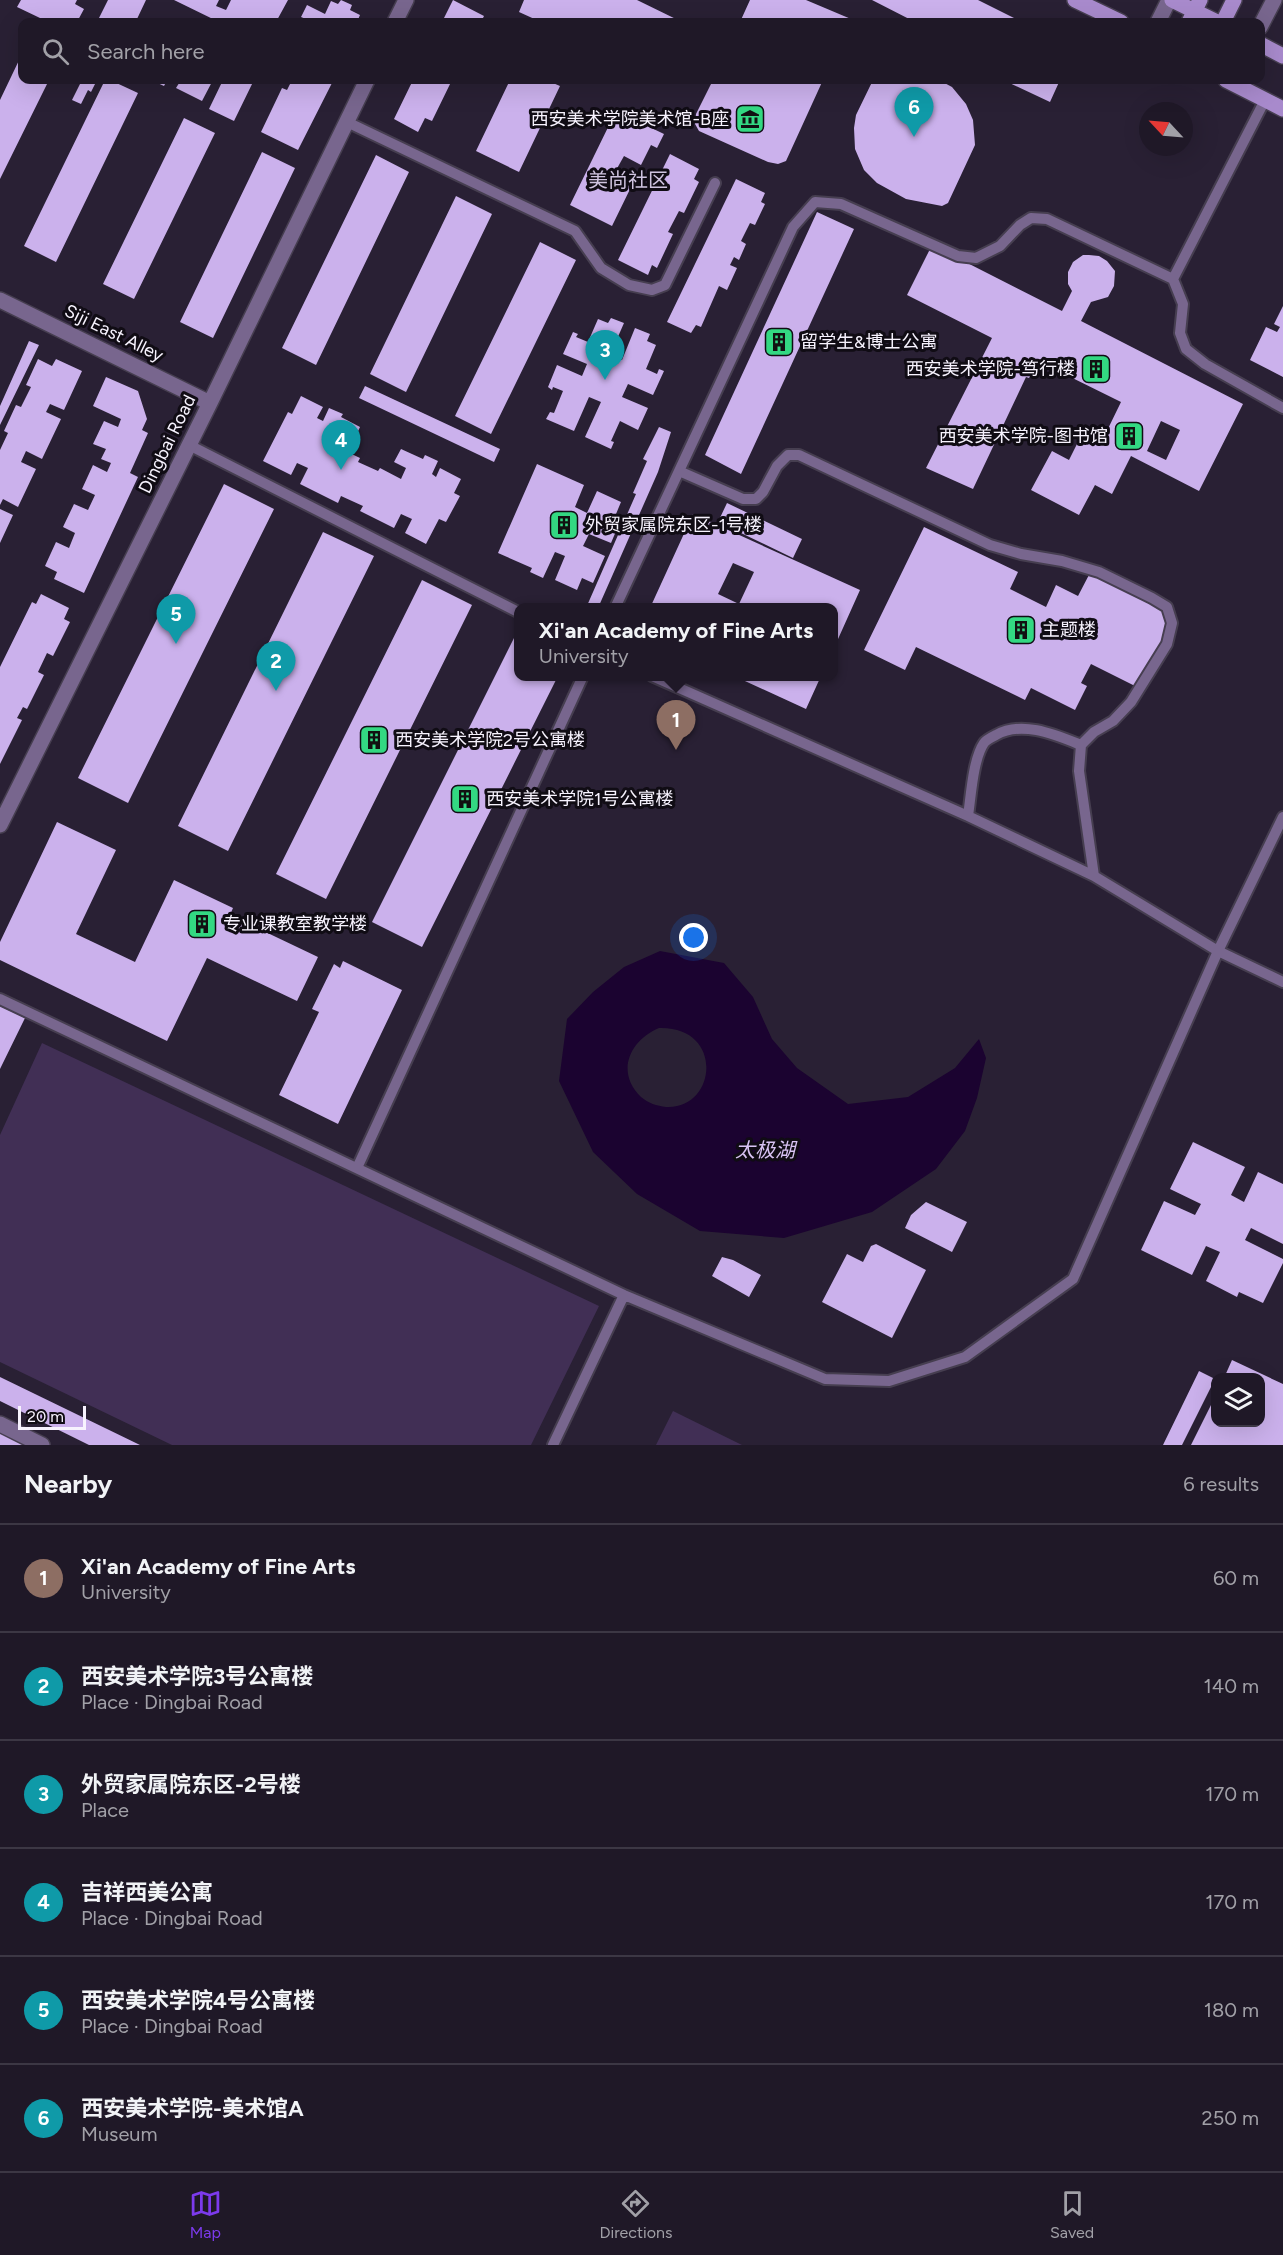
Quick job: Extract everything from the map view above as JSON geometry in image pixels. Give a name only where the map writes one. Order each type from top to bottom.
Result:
[{"type":"main road","points":[[1075,0],[1113,18]]},
{"type":"main road","points":[[1170,0],[1209,18]]},
{"type":"main road","points":[[1225,18],[1234,0]]},
{"type":"main road","points":[[1265,47],[1283,56]]},
{"type":"main road","points":[[1236,84],[1283,109]]},
{"type":"street","points":[[397,18],[406,0]]},
{"type":"street","points":[[1160,18],[1170,0]]},
{"type":"street","points":[[1265,18],[1274,0]]},
{"type":"street","name":"Dingbai Road","points":[[0,825],[366,84]]},
{"type":"street","name":"Siji East Alley","points":[[0,300],[210,403]]},
{"type":"street","points":[[0,1424],[42,1445]]},
{"type":"lane","points":[[1173,279],[1265,100]]},
{"type":"lane","points":[[347,122],[575,231],[601,268],[629,285],[652,290],[665,285],[715,183]]},
{"type":"lane","points":[[617,603],[793,227],[815,202],[841,204],[958,256],[976,258],[999,246],[1020,225],[1031,218],[1047,219],[1173,279],[1183,304],[1180,333],[1186,349],[1205,364],[1283,408]]},
{"type":"lane","points":[[189,445],[514,609]]},
{"type":"lane","points":[[679,471],[743,499],[756,499],[763,492],[777,466],[788,455],[799,455],[990,545],[1099,572],[1167,607],[1172,623],[1167,644],[1131,702],[1113,721],[1094,732],[1081,745],[1079,771],[1094,876]]},
{"type":"lane","points":[[357,1168],[581,681]]},
{"type":"lane","points":[[663,681],[968,816],[1094,876],[1218,951],[1283,982]]},
{"type":"lane","points":[[968,816],[974,771],[985,742],[1002,732],[1026,728],[1056,735],[1081,745]]},
{"type":"lane","points":[[0,999],[624,1295],[825,1379],[889,1381],[965,1357],[1073,1279],[1218,951],[1283,818]]},
{"type":"lane","points":[[553,1445],[624,1295]]},
{"type":"shaded area","points":[[42,1043],[599,1306],[531,1445],[172,1445],[0,1362],[0,1135]]},
{"type":"shaded area","points":[[673,1411],[742,1445],[656,1445]]},
{"type":"water","name":"太极湖","points":[[660,951],[724,963],[753,997],[772,1039],[797,1068],[848,1104],[908,1097],[955,1068],[979,1039],[986,1058],[977,1098],[965,1131],[936,1169],[872,1212],[784,1238],[700,1231],[637,1194],[593,1152],[559,1081],[567,1019],[593,992],[624,967]],"holes":[[[659,1028],[680,1031],[695,1040],[704,1053],[706,1068],[704,1083],[696,1096],[683,1104],[666,1107],[653,1104],[641,1097],[633,1087],[629,1077],[629,1058],[640,1040],[649,1033]]]},
{"type":"building","points":[[21,0],[77,0],[75,4],[84,9],[79,18],[40,18],[17,7]]},
{"type":"building","points":[[108,0],[146,0],[137,18],[99,18]]},
{"type":"building","points":[[174,0],[219,0],[216,6],[226,10],[231,0],[288,0],[278,18],[211,18]]},
{"type":"building","points":[[341,0],[352,5],[350,10],[360,15],[359,18],[301,17],[307,5],[325,14],[331,1],[338,4]]},
{"type":"building","points":[[453,0],[484,16],[483,18],[444,18]]},
{"type":"building","points":[[524,0],[637,0],[674,18],[532,18],[519,12]]},
{"type":"building","points":[[750,0],[806,0],[849,18],[742,18]]},
{"type":"building","points":[[872,0],[978,0],[1014,18],[907,18]]},
{"type":"building","points":[[18,62],[18,84],[47,84],[0,179],[0,100]]},
{"type":"building","points":[[80,84],[95,84],[91,92],[88,90],[81,104],[72,100]]},
{"type":"building","points":[[103,84],[119,84],[138,93],[56,262],[24,246]]},
{"type":"building","points":[[178,84],[211,84],[202,101],[176,88]]},
{"type":"building","points":[[221,84],[252,84],[234,121],[209,109]]},
{"type":"building","points":[[290,84],[331,84],[298,150],[261,132],[282,88],[287,90]]},
{"type":"building","points":[[411,84],[450,84],[432,121],[425,118],[418,132],[394,119]]},
{"type":"building","points":[[508,84],[555,84],[560,86],[519,172],[476,151]]},
{"type":"building","name":"西安美术学院美术馆-B座","points":[[711,84],[821,84],[786,161],[778,164],[768,162],[699,131],[695,124],[696,114]]},
{"type":"building","points":[[871,84],[946,84],[952,87],[966,104],[973,120],[975,145],[948,203],[942,206],[906,199],[877,183],[864,170],[855,149],[856,115]]},
{"type":"building","points":[[1012,84],[1058,84],[1050,102]]},
{"type":"building","points":[[616,111],[664,134],[657,148],[651,145],[641,165],[624,156],[615,172],[634,181],[612,226],[570,205]]},
{"type":"building","points":[[184,118],[215,133],[134,299],[103,284]]},
{"type":"building","points":[[262,152],[295,168],[213,338],[180,322]]},
{"type":"building","points":[[670,154],[699,169],[694,179],[699,182],[684,213],[679,211],[668,232],[673,234],[657,268],[652,265],[648,275],[618,260]]},
{"type":"building","points":[[376,155],[409,172],[316,365],[282,348]]},
{"type":"building","points":[[736,179],[765,193],[761,202],[765,204],[755,225],[750,223],[741,241],[746,244],[739,260],[734,257],[730,265],[737,268],[727,290],[719,286],[701,327],[696,325],[691,333],[667,322]]},
{"type":"building","points":[[456,196],[492,214],[406,392],[370,374]]},
{"type":"building","name":"留学生&博士公寓","points":[[817,212],[854,229],[741,474],[705,455]]},
{"type":"building","points":[[540,242],[576,260],[491,434],[455,416]]},
{"type":"building","name":"西安美术学院-笃行楼","points":[[932,245],[1062,311],[1072,291],[1068,284],[1068,272],[1073,262],[1083,255],[1099,256],[1107,261],[1115,271],[1114,286],[1108,297],[1091,302],[1081,321],[1243,404],[1199,491],[1131,456],[1112,494],[1095,485],[1079,515],[1031,490],[1052,451],[1069,460],[1083,432],[1102,441],[1121,402],[1038,361],[1029,378],[1026,377],[973,489],[926,468],[992,338],[907,295]],"holes":[[[1161,421],[1180,430],[1166,460],[1147,451]]]},
{"type":"building","points":[[1283,306],[1283,377],[1250,360],[1266,327],[1277,332],[1280,327],[1274,324]]},
{"type":"building","points":[[611,318],[624,323],[610,355],[622,360],[635,328],[650,334],[647,341],[656,345],[646,369],[657,374],[659,369],[664,371],[653,395],[628,384],[622,397],[648,408],[638,430],[620,421],[611,441],[614,442],[611,449],[585,437],[601,402],[589,397],[574,431],[546,419],[550,412],[554,413],[563,391],[553,387],[552,390],[548,387],[557,365],[582,376],[587,364],[563,354],[573,332],[578,334],[576,337],[588,342],[598,319],[608,323]]},
{"type":"building","points":[[29,341],[39,345],[0,425],[0,406]]},
{"type":"building","points":[[38,359],[52,366],[56,359],[82,371],[64,410],[50,404],[46,412],[61,419],[42,459],[26,451],[21,462],[36,469],[18,507],[3,499],[0,505],[0,450],[8,433],[4,431],[16,405],[21,407],[31,387],[26,385]]},
{"type":"building","points":[[106,377],[138,391],[147,419],[142,430],[148,433],[130,473],[138,477],[84,593],[54,579],[57,572],[45,566],[56,542],[69,548],[75,533],[63,527],[74,504],[88,510],[95,495],[82,489],[93,465],[107,472],[111,463],[101,459],[106,449],[93,444],[104,421],[118,427],[121,419],[93,406]]},
{"type":"building","points":[[365,386],[500,449],[494,462],[359,398]]},
{"type":"building","points":[[301,396],[323,407],[317,418],[323,421],[329,408],[343,414],[341,417],[360,427],[353,442],[342,438],[337,447],[360,458],[358,462],[378,471],[380,468],[401,479],[406,468],[394,462],[401,449],[423,459],[425,455],[438,461],[432,474],[436,477],[440,468],[461,479],[454,493],[460,496],[446,522],[439,519],[426,544],[405,533],[412,519],[401,514],[394,528],[360,511],[363,506],[341,496],[338,503],[300,484],[308,468],[297,463],[291,475],[263,461],[288,412],[292,414]]},
{"type":"building","points":[[659,427],[671,432],[658,472],[600,603],[588,603],[636,494],[633,493],[647,461],[643,459]]},
{"type":"building","name":"外贸家属院东区-1号楼","points":[[537,464],[584,485],[575,507],[587,513],[597,491],[621,502],[616,514],[622,517],[611,543],[589,534],[583,546],[605,556],[593,583],[582,578],[577,590],[555,580],[565,556],[555,552],[543,578],[530,572],[532,568],[498,553]]},
{"type":"building","points":[[224,484],[274,509],[128,803],[78,778]]},
{"type":"building","points":[[727,503],[802,539],[793,558],[718,522]]},
{"type":"building","points":[[0,509],[13,515],[0,543]]},
{"type":"building","points":[[693,514],[860,590],[838,639],[838,603],[739,603],[754,572],[733,563],[718,594],[737,603],[652,603]]},
{"type":"building","name":"主题楼","points":[[924,527],[1018,572],[1010,589],[1046,607],[1056,585],[1078,596],[1091,571],[1176,613],[1139,688],[1091,664],[1081,683],[1087,686],[1075,710],[1031,688],[1025,700],[916,647],[905,670],[864,650]]},
{"type":"building","points":[[323,532],[374,556],[228,851],[178,826]]},
{"type":"building","name":"西安美术学院2号公寓楼","points":[[422,580],[472,605],[326,899],[276,874]]},
{"type":"building","points":[[41,594],[69,608],[64,619],[70,622],[53,656],[47,653],[38,672],[44,675],[27,709],[23,707],[17,718],[22,720],[0,764],[0,667],[32,602],[36,604]]},
{"type":"building","name":"西安美术学院1号公寓楼","points":[[514,638],[514,681],[555,681],[422,947],[372,922]]},
{"type":"building","points":[[745,681],[819,681],[806,709]]},
{"type":"building","name":"专业课教室教学楼","points":[[57,822],[116,850],[76,934],[135,962],[174,880],[233,908],[230,915],[318,957],[297,1001],[207,958],[167,1041],[0,960],[0,942]]},
{"type":"building","points":[[343,961],[402,990],[338,1124],[279,1095],[319,1012],[312,1009],[334,964],[340,968]]},
{"type":"building","points":[[0,1006],[25,1018],[0,1069]]},
{"type":"building","points":[[1193,1142],[1245,1167],[1231,1195],[1244,1202],[1258,1172],[1283,1184],[1283,1244],[1251,1228],[1245,1240],[1283,1259],[1263,1303],[1239,1292],[1237,1297],[1206,1281],[1220,1252],[1206,1246],[1192,1275],[1141,1250],[1164,1201],[1195,1215],[1201,1204],[1170,1189]]},
{"type":"building","points":[[926,1202],[967,1222],[952,1252],[905,1228],[911,1215]]},
{"type":"building","points":[[876,1244],[926,1270],[892,1338],[822,1302],[847,1254],[863,1262],[871,1246]]},
{"type":"building","points":[[722,1257],[733,1260],[761,1275],[749,1297],[712,1276]]},
{"type":"building","points":[[1232,1360],[1260,1373],[1226,1373]]},
{"type":"building","points":[[1199,1371],[1211,1377],[1211,1387],[1182,1445],[1163,1445]]},
{"type":"building","points":[[1265,1376],[1283,1384],[1283,1445],[1191,1445],[1211,1405],[1211,1427],[1265,1427]]},
{"type":"building","points":[[0,1377],[140,1445],[89,1445],[0,1401]]},
{"type":"building","points":[[0,1430],[30,1445],[0,1445]]},
{"type":"place","name":"西安美术学院美术馆-B座","points":[[750,119]]},
{"type":"place","name":"西安美术学院-美术馆A","points":[[914,137]]},
{"type":"place","name":"留学生&博士公寓","points":[[779,342]]},
{"type":"place","name":"西安美术学院-笃行楼","points":[[1096,369]]},
{"type":"place","name":"外贸家属院东区-2号楼","points":[[605,380]]},
{"type":"place","name":"西安美术学院-图书馆","points":[[1129,436]]},
{"type":"place","name":"吉祥西美公寓","points":[[341,470]]},
{"type":"place","name":"外贸家属院东区-1号楼","points":[[564,525]]},
{"type":"place","name":"主题楼","points":[[1021,630]]},
{"type":"place","name":"西安美术学院4号公寓楼","points":[[176,644]]},
{"type":"place","name":"西安美术学院3号公寓楼","points":[[276,691]]},
{"type":"place","name":"西安美术学院2号公寓楼","points":[[374,740]]},
{"type":"place","name":"Xi'an Academy of Fine Arts","points":[[676,750]]},
{"type":"place","name":"西安美术学院1号公寓楼","points":[[465,799]]},
{"type":"place","name":"专业课教室教学楼","points":[[202,924]]},
{"type":"district","name":"美尚社区","points":[[628,180]]}]
